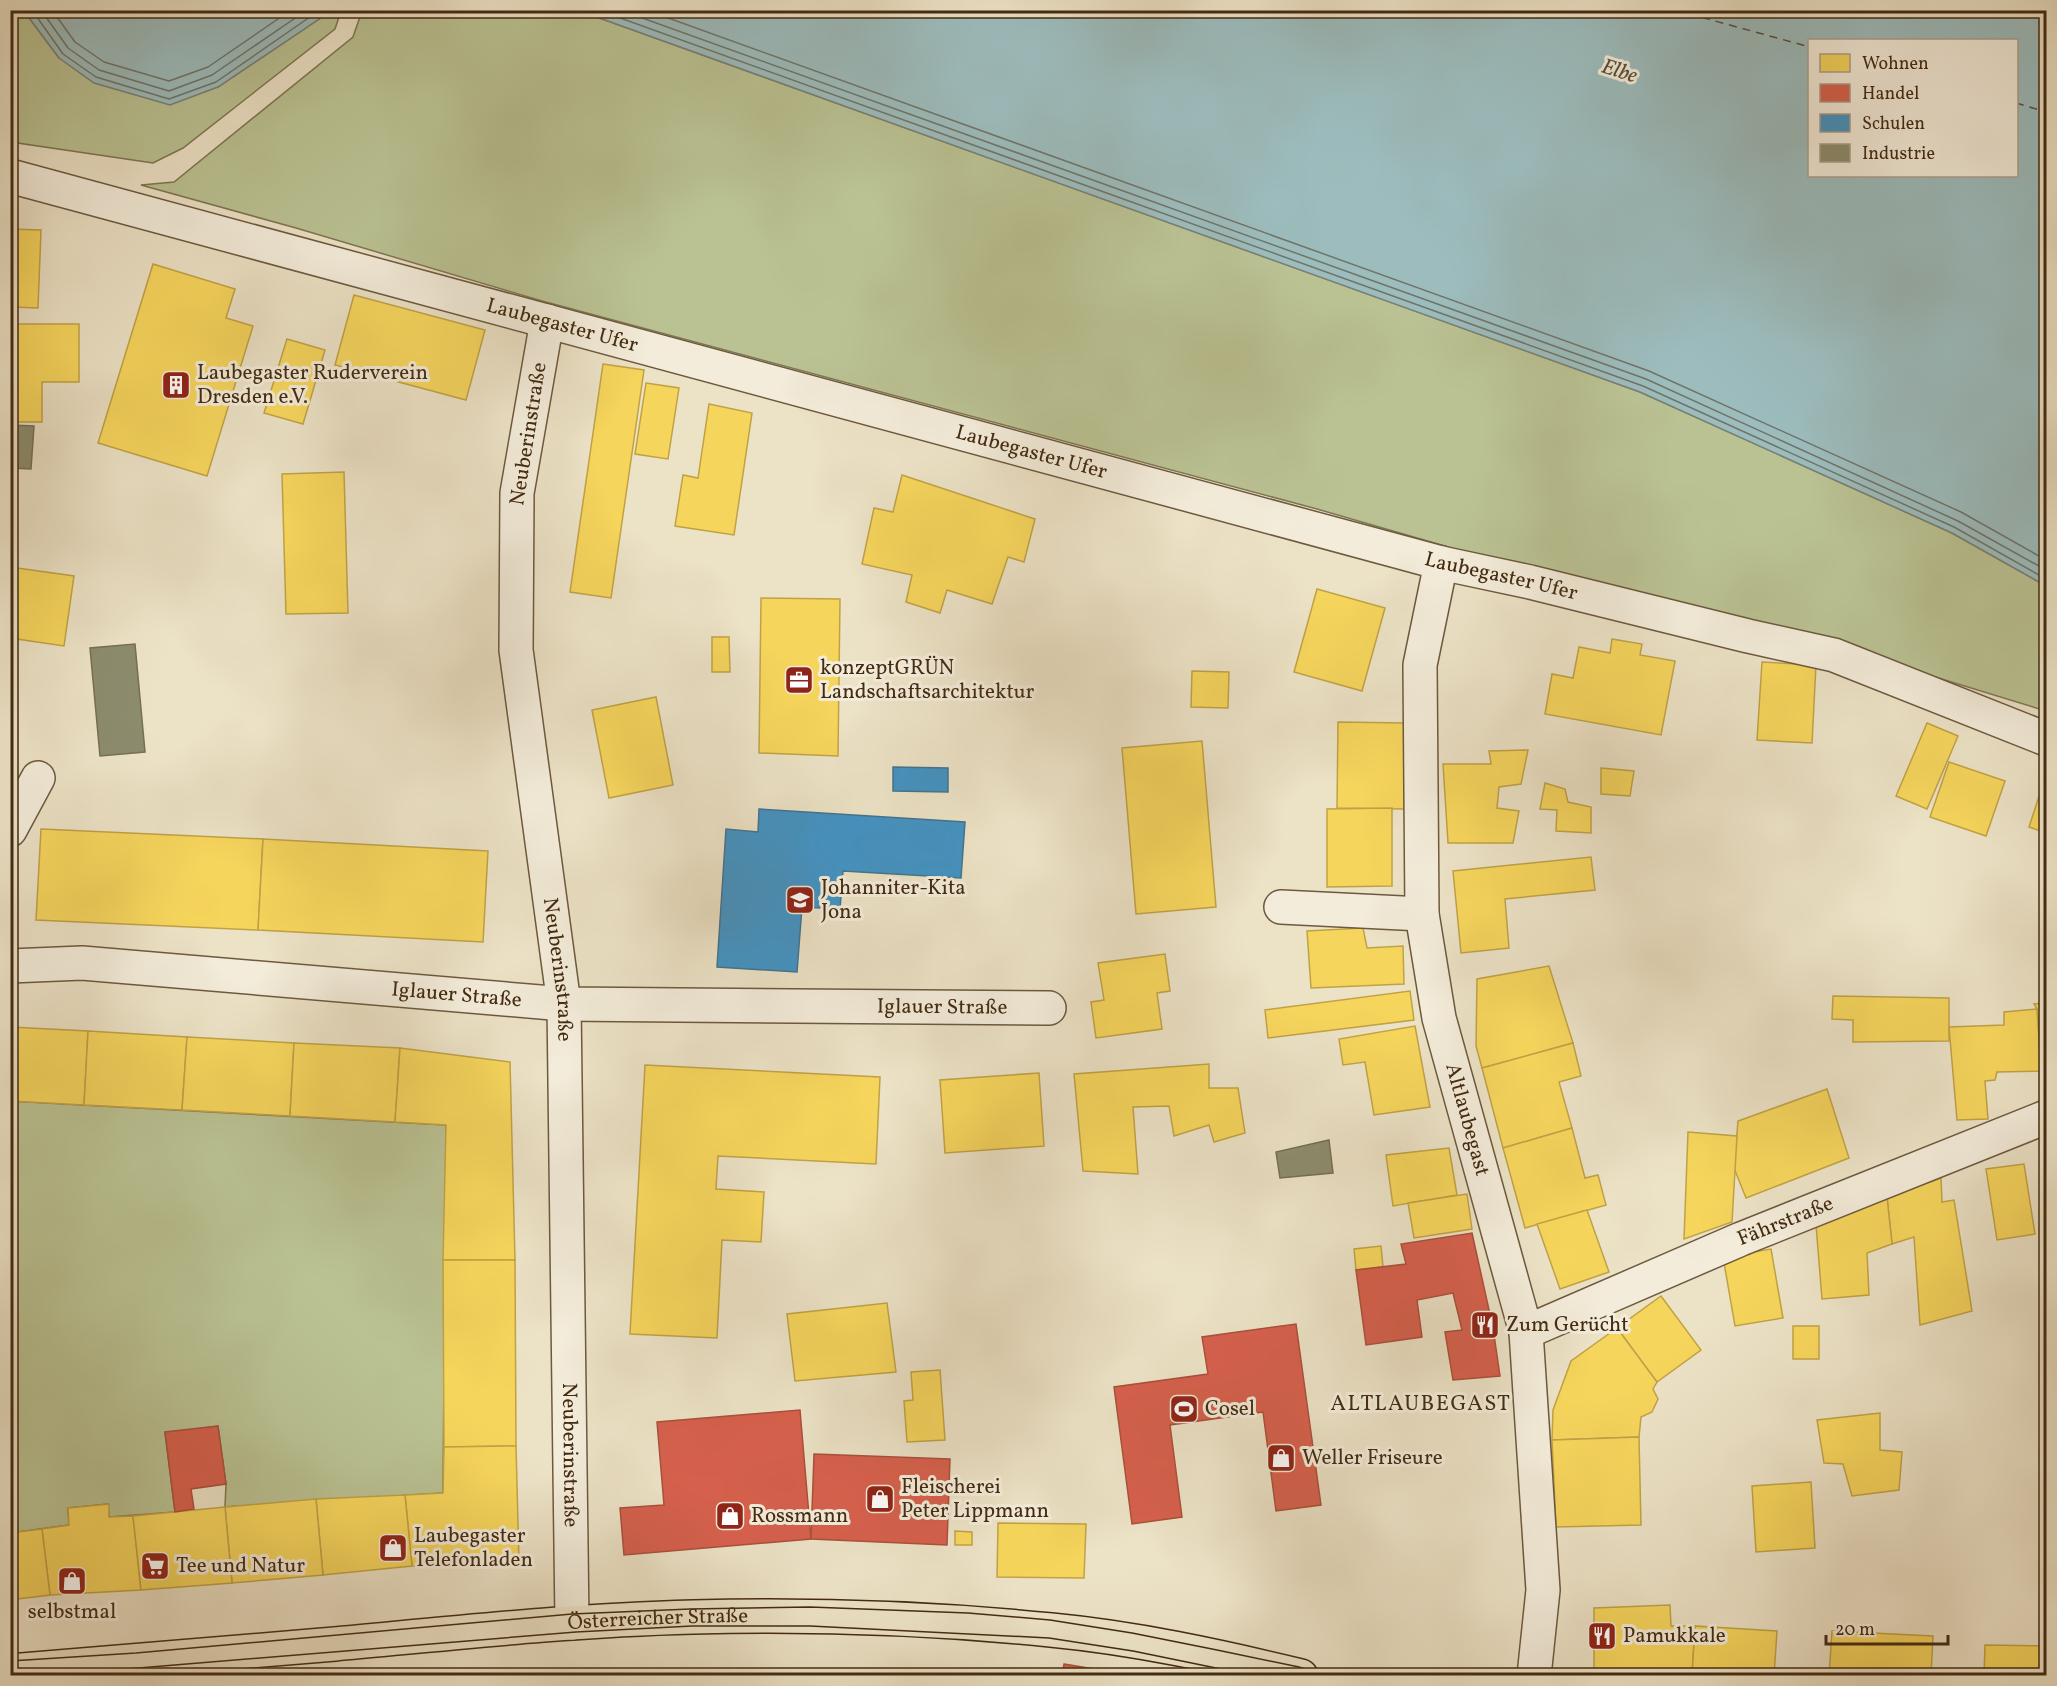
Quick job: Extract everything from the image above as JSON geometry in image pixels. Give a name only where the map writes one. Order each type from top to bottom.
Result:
[{"type":"main road","name":"Österreicher Straße","points":[[10,1671],[141,1668],[572,1623],[691,1617],[809,1617],[972,1623],[1053,1630],[1133,1641],[1214,1656],[1301,1676]]},
{"type":"street","name":"Laubegaster Ufer","points":[[10,176],[1442,563],[1834,655],[2046,739]]},
{"type":"street","name":"Neuberinstraße","points":[[547,321],[517,493],[516,650],[564,1004],[572,1623]]},
{"type":"street","name":"Altlaubegast","points":[[1442,563],[1420,665],[1422,914],[1439,1018],[1526,1332],[1543,1590],[1534,1676]]},
{"type":"street","points":[[10,830],[38,778]]},
{"type":"street","points":[[1281,907],[1422,914]]},
{"type":"street","name":"Iglauer Straße","points":[[10,966],[82,963],[564,1004],[1049,1008]]},
{"type":"street","name":"Fährstraße","points":[[1526,1332],[1741,1239],[2046,1117]]},
{"type":"green space","points":[[11,11],[24,11],[59,58],[218,87],[331,11],[341,11],[335,29],[183,148],[153,163],[11,142]]},
{"type":"green space","points":[[362,11],[580,11],[1640,392],[1952,533],[2046,586],[2046,711],[1834,646],[1552,577],[1317,509],[542,301],[141,185],[174,182],[353,37]]},
{"type":"green space","points":[[10,1101],[446,1125],[443,1493],[225,1507],[226,1484],[218,1426],[165,1433],[175,1512],[109,1517],[108,1504],[68,1508],[69,1525],[11,1533],[13,1477],[10,1477]]},
{"type":"water","points":[[24,11],[331,11],[218,87],[170,105],[94,83],[59,58]]},
{"type":"water","name":"Elbe","points":[[580,11],[2046,11],[2046,586],[1952,533],[1640,392]]},
{"type":"building: Wohnen","points":[[10,229],[41,230],[38,308],[10,307]]},
{"type":"building: Wohnen","name":"Laubegaster Ruderverein Dresden e.V.","points":[[153,264],[235,289],[226,318],[253,326],[207,476],[98,443]]},
{"type":"building: Wohnen","points":[[354,295],[485,330],[466,400],[335,365]]},
{"type":"building: Wohnen","points":[[10,324],[79,324],[79,382],[42,382],[42,422],[10,422]]},
{"type":"building: Wohnen","points":[[287,339],[325,350],[303,424],[264,413]]},
{"type":"building: Wohnen","points":[[603,364],[644,370],[611,598],[570,592]]},
{"type":"building: Wohnen","points":[[646,383],[679,388],[668,459],[635,454]]},
{"type":"building: Wohnen","points":[[709,404],[752,413],[734,535],[675,526],[683,475],[698,478]]},
{"type":"building: Wohnen","points":[[344,472],[348,613],[286,614],[282,474]]},
{"type":"building: Wohnen","points":[[902,475],[1035,519],[1024,562],[1008,557],[992,604],[947,590],[940,613],[906,602],[912,575],[862,564],[874,508],[893,512]]},
{"type":"building: Wohnen","points":[[10,567],[74,576],[64,646],[10,638]]},
{"type":"building: Wohnen","points":[[1317,589],[1385,608],[1362,691],[1294,672]]},
{"type":"building: Wohnen","points":[[761,598],[840,599],[838,756],[759,753]]},
{"type":"building: Wohnen","points":[[712,637],[729,637],[730,672],[712,672]]},
{"type":"building: Wohnen","points":[[1612,639],[1642,644],[1640,655],[1675,661],[1661,735],[1545,714],[1552,674],[1573,678],[1579,647],[1610,653]]},
{"type":"building: Wohnen","points":[[1762,662],[1816,665],[1812,743],[1757,740]]},
{"type":"building: Wohnen","points":[[1192,671],[1229,672],[1228,708],[1191,707]]},
{"type":"building: Wohnen","points":[[656,697],[673,785],[609,798],[592,710]]},
{"type":"building: Wohnen","points":[[1338,722],[1405,723],[1404,809],[1337,808]]},
{"type":"building: Wohnen","points":[[1927,723],[1958,736],[1927,809],[1896,796]]},
{"type":"building: Wohnen","points":[[1202,741],[1216,907],[1136,914],[1122,748]]},
{"type":"building: Wohnen","points":[[1528,750],[1521,784],[1499,787],[1497,808],[1519,811],[1513,843],[1448,843],[1443,764],[1491,764],[1489,751]]},
{"type":"building: Wohnen","points":[[1949,762],[2005,781],[1986,836],[1930,817]]},
{"type":"building: Wohnen","points":[[1601,768],[1634,771],[1630,796],[1601,794]]},
{"type":"building: Wohnen","points":[[2046,779],[2046,833],[2029,827]]},
{"type":"building: Wohnen","points":[[1545,783],[1565,789],[1568,802],[1591,807],[1591,833],[1556,831],[1557,810],[1540,809]]},
{"type":"building: Wohnen","points":[[1392,808],[1392,886],[1327,887],[1327,809]]},
{"type":"building: Wohnen","points":[[41,829],[263,839],[258,930],[36,920]]},
{"type":"building: Wohnen","points":[[263,839],[488,851],[483,942],[258,930]]},
{"type":"building: Wohnen","points":[[1591,857],[1595,890],[1505,899],[1509,948],[1461,953],[1453,871]]},
{"type":"building: Wohnen","points":[[1363,928],[1367,948],[1403,946],[1404,984],[1311,988],[1307,931]]},
{"type":"building: Wohnen","points":[[1165,954],[1170,991],[1157,993],[1162,1029],[1096,1038],[1091,1002],[1104,1000],[1098,963]]},
{"type":"building: Wohnen","points":[[1549,966],[1573,1043],[1482,1068],[1476,1046],[1477,979]]},
{"type":"building: Wohnen","points":[[1410,991],[1414,1020],[1268,1038],[1265,1010]]},
{"type":"building: Wohnen","points":[[1833,996],[1949,998],[1949,1041],[1853,1042],[1853,1020],[1832,1019]]},
{"type":"building: Wohnen","points":[[2046,1003],[2046,1055],[2040,1056],[2037,1009],[2034,1004]]},
{"type":"building: Wohnen","points":[[2037,1009],[2041,1071],[1997,1072],[1995,1080],[1985,1081],[1988,1119],[1957,1120],[1949,1027],[2004,1025],[2004,1012]]},
{"type":"building: Wohnen","points":[[1415,1026],[1430,1107],[1374,1115],[1365,1062],[1343,1065],[1339,1039]]},
{"type":"building: Wohnen","points":[[10,1027],[88,1031],[84,1105],[10,1101]]},
{"type":"building: Wohnen","points":[[88,1031],[187,1037],[182,1110],[84,1105]]},
{"type":"building: Wohnen","points":[[187,1037],[294,1043],[290,1116],[182,1110]]},
{"type":"building: Wohnen","points":[[294,1043],[400,1048],[395,1122],[290,1116]]},
{"type":"building: Wohnen","points":[[1573,1043],[1581,1076],[1559,1082],[1572,1128],[1503,1148],[1482,1068]]},
{"type":"building: Wohnen","points":[[400,1048],[510,1062],[515,1260],[443,1260],[446,1125],[395,1122]]},
{"type":"building: Wohnen","points":[[1209,1064],[1209,1088],[1238,1088],[1245,1133],[1214,1142],[1209,1125],[1174,1136],[1169,1106],[1133,1107],[1138,1174],[1083,1171],[1074,1074]]},
{"type":"building: Wohnen","points":[[645,1065],[880,1077],[876,1164],[718,1156],[716,1189],[764,1192],[761,1242],[722,1240],[717,1338],[630,1334]]},
{"type":"building: Wohnen","points":[[1039,1073],[1044,1146],[945,1153],[940,1080]]},
{"type":"building: Wohnen","points":[[1827,1089],[1849,1158],[1746,1198],[1734,1168],[1738,1121]]},
{"type":"building: Wohnen","points":[[1572,1128],[1585,1178],[1598,1175],[1606,1205],[1525,1228],[1503,1148]]},
{"type":"building: Wohnen","points":[[1688,1132],[1737,1136],[1732,1222],[1684,1239]]},
{"type":"building: Wohnen","points":[[1449,1148],[1457,1195],[1393,1206],[1386,1155]]},
{"type":"building: Wohnen","points":[[2024,1164],[2035,1234],[1997,1240],[1986,1169]]},
{"type":"building: Wohnen","points":[[1941,1178],[1942,1202],[1954,1200],[1972,1311],[1920,1325],[1914,1237],[1892,1244],[1887,1197]]},
{"type":"building: Wohnen","points":[[1467,1194],[1472,1229],[1414,1238],[1408,1203]]},
{"type":"building: Wohnen","points":[[1887,1197],[1892,1244],[1867,1253],[1869,1295],[1822,1299],[1816,1225]]},
{"type":"building: Wohnen","points":[[1587,1210],[1609,1272],[1560,1289],[1537,1224]]},
{"type":"building: Wohnen","points":[[1381,1246],[1383,1267],[1356,1270],[1354,1249]]},
{"type":"building: Wohnen","points":[[1771,1249],[1783,1318],[1735,1326],[1723,1257]]},
{"type":"building: Wohnen","points":[[443,1260],[515,1260],[516,1446],[444,1447]]},
{"type":"building: Wohnen","points":[[1661,1296],[1701,1350],[1657,1382],[1617,1328]]},
{"type":"building: Wohnen","points":[[887,1303],[896,1372],[795,1381],[787,1314]]},
{"type":"building: Wohnen","points":[[1793,1326],[1819,1326],[1819,1359],[1793,1359]]},
{"type":"building: Wohnen","points":[[1617,1328],[1657,1382],[1653,1389],[1658,1399],[1652,1412],[1641,1417],[1639,1437],[1552,1440],[1553,1410],[1571,1361]]},
{"type":"building: Wohnen","points":[[940,1370],[945,1440],[907,1442],[904,1401],[913,1400],[911,1372]]},
{"type":"building: Wohnen","points":[[1880,1413],[1880,1450],[1902,1452],[1899,1490],[1852,1496],[1843,1464],[1824,1463],[1817,1420]]},
{"type":"building: Wohnen","points":[[1639,1437],[1641,1525],[1556,1527],[1552,1440]]},
{"type":"building: Wohnen","points":[[516,1446],[519,1562],[412,1566],[405,1495],[443,1493],[444,1447]]},
{"type":"building: Wohnen","points":[[1811,1482],[1815,1548],[1756,1552],[1752,1486]]},
{"type":"building: Wohnen","points":[[405,1495],[412,1566],[323,1575],[316,1499]]},
{"type":"building: Wohnen","points":[[316,1499],[323,1575],[232,1583],[225,1507]]},
{"type":"building: Wohnen","points":[[109,1504],[109,1517],[133,1516],[141,1590],[50,1595],[42,1529],[69,1525],[68,1508]]},
{"type":"building: Wohnen","points":[[225,1507],[232,1583],[141,1590],[133,1516]]},
{"type":"building: Wohnen","points":[[998,1523],[1086,1524],[1084,1578],[997,1577]]},
{"type":"building: Wohnen","points":[[42,1529],[50,1595],[10,1600],[10,1533]]},
{"type":"building: Wohnen","points":[[955,1531],[972,1532],[972,1545],[955,1545]]},
{"type":"building: Wohnen","points":[[1670,1605],[1671,1626],[1695,1626],[1692,1676],[1594,1676],[1594,1608]]},
{"type":"building: Wohnen","points":[[1695,1626],[1777,1631],[1774,1676],[1692,1676]]},
{"type":"building: Wohnen","points":[[1832,1631],[1933,1636],[1931,1676],[1829,1676]]},
{"type":"building: Wohnen","points":[[1985,1645],[2046,1646],[2046,1676],[1984,1676]]},
{"type":"building: Handel","points":[[1472,1233],[1493,1328],[1500,1376],[1453,1380],[1445,1332],[1462,1330],[1453,1293],[1417,1300],[1422,1337],[1366,1345],[1356,1270],[1406,1264],[1401,1244]]},
{"type":"building: Handel","points":[[1296,1324],[1321,1505],[1276,1511],[1263,1412],[1170,1425],[1182,1517],[1132,1524],[1114,1387],[1208,1374],[1202,1337]]},
{"type":"building: Handel","points":[[800,1410],[811,1539],[624,1555],[620,1508],[664,1505],[657,1422]]},
{"type":"building: Handel","points":[[218,1426],[226,1484],[191,1489],[194,1509],[175,1512],[165,1432]]},
{"type":"building: Handel","name":"Fleischerei Peter Lippmann","points":[[814,1454],[950,1459],[947,1545],[811,1539]]},
{"type":"building: Handel","points":[[1064,1664],[1137,1676],[1062,1676]]},
{"type":"building: Schulen","points":[[893,767],[948,768],[948,792],[893,791]]},
{"type":"building: Schulen","points":[[759,809],[965,822],[961,878],[843,871],[840,909],[802,907],[797,972],[717,967],[726,829],[758,832]]},
{"type":"building: Industrie","points":[[10,425],[34,426],[31,469],[10,468]]},
{"type":"building: Industrie","points":[[135,644],[145,752],[100,756],[90,648]]},
{"type":"building: Industrie","points":[[1329,1140],[1333,1173],[1280,1178],[1276,1152]]},
{"type":"ferry route","points":[[1675,10],[1808,46]]},
{"type":"ferry route","points":[[2018,104],[2046,112]]},
{"type":"tram line","points":[[10,1661],[136,1653],[572,1614],[810,1607],[968,1613],[1050,1620],[1217,1650],[1299,1667],[1327,1676]]},
{"type":"tram line","points":[[42,1676],[576,1632],[692,1626],[810,1626],[1049,1638],[1133,1651],[1255,1676]]},
{"type":"place","name":"Laubegaster Ruderverein Dresden e.V.","points":[[176,385]]},
{"type":"place","name":"konzeptGRÜN Landschaftsarchitektur","points":[[799,680]]},
{"type":"place","name":"Johanniter-Kita Jona","points":[[800,900]]},
{"type":"place","name":"Zum Gerücht","points":[[1485,1325]]},
{"type":"place","name":"Cosel","points":[[1184,1409]]},
{"type":"place","name":"Weller Friseure","points":[[1281,1458]]},
{"type":"place","name":"Fleischerei Peter Lippmann","points":[[880,1499]]},
{"type":"place","name":"Rossmann","points":[[730,1516]]},
{"type":"place","name":"Laubegaster Telefonladen","points":[[393,1548]]},
{"type":"place","name":"Tee und Natur","points":[[155,1566]]},
{"type":"place","name":"selbstmal","points":[[72,1581]]},
{"type":"place","name":"Pamukkale","points":[[1602,1636]]},
{"type":"district","name":"ALTLAUBEGAST","points":[[1421,1404]]}]
